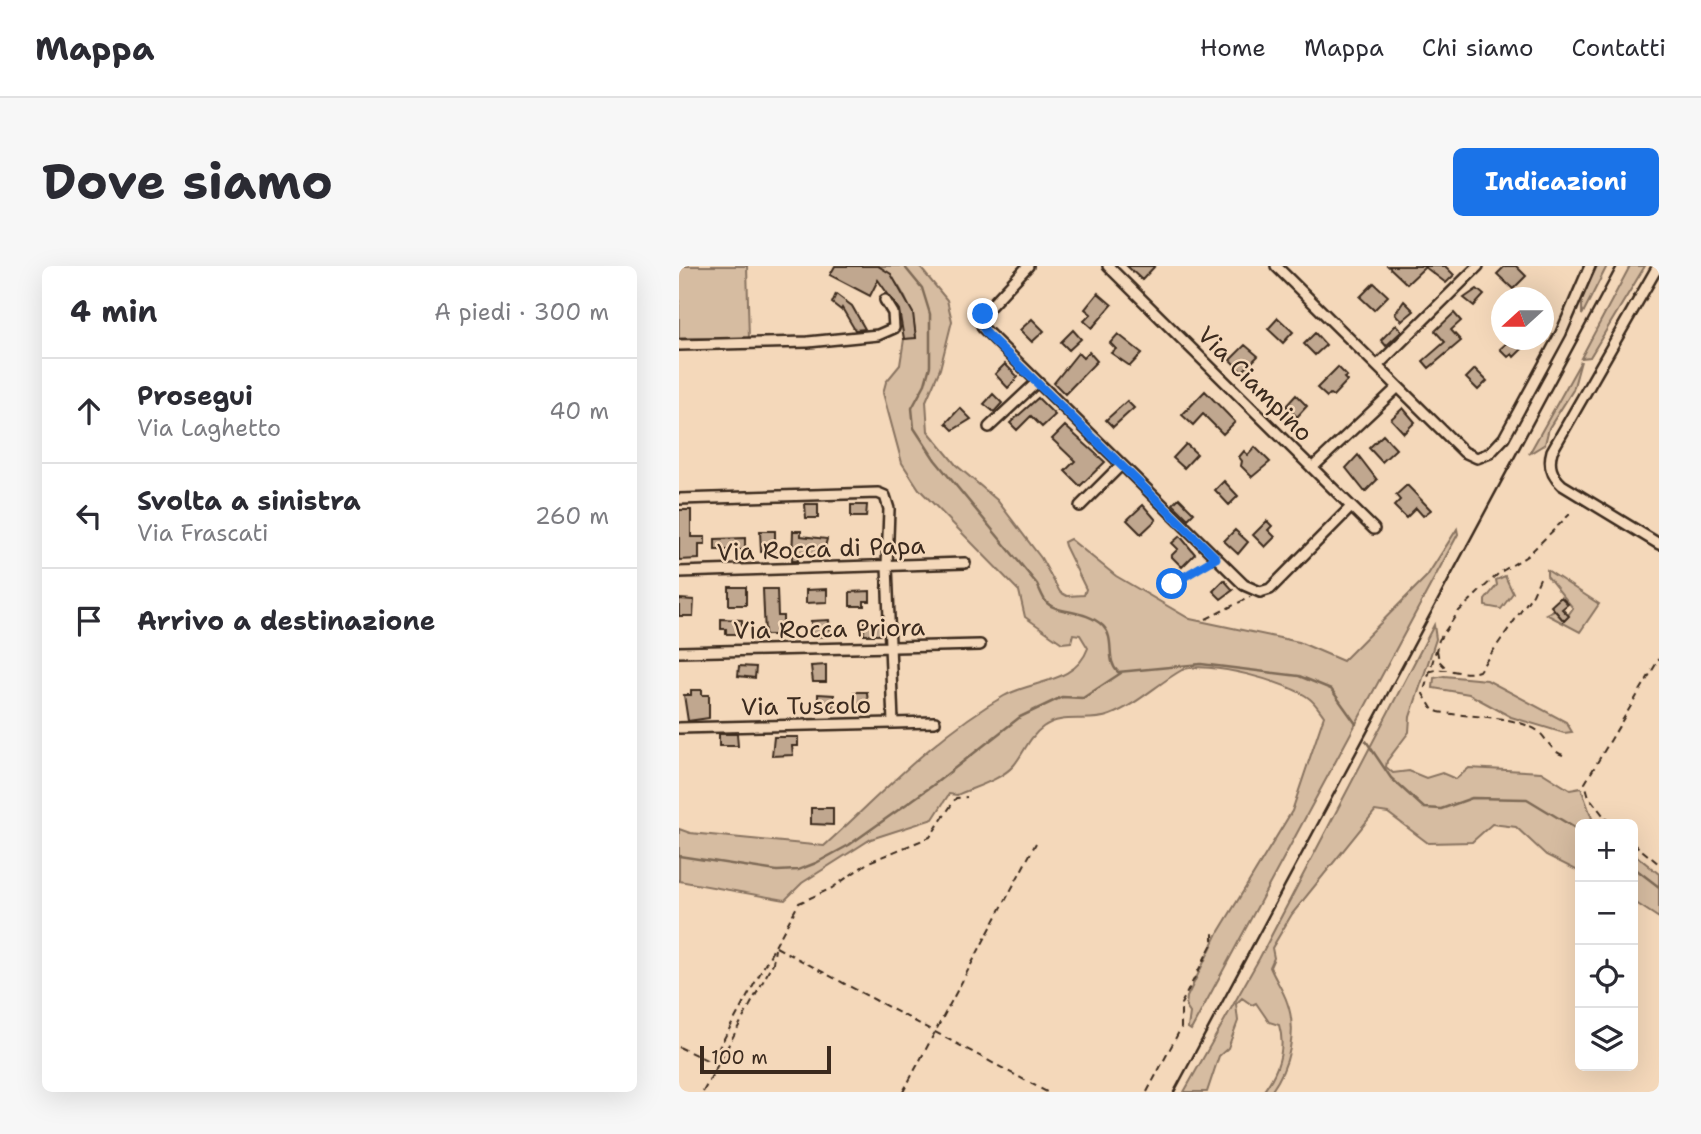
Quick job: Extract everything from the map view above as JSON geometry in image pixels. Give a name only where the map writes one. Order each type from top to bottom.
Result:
[{"type":"street","points":[[1028,266],[983,314],[980,322],[987,334],[1244,585],[1260,592],[1275,585],[1351,507]]},
{"type":"street","name":"Via Ciampino","points":[[1108,266],[1374,529]]},
{"type":"street","points":[[1276,266],[1466,454],[1477,458],[1490,453],[1504,438],[1557,339],[1590,266]]},
{"type":"street","points":[[1377,366],[1478,266]]},
{"type":"street","points":[[1658,266],[1552,451],[1550,463],[1552,473],[1562,485],[1659,544]]},
{"type":"street","points":[[679,345],[808,342],[878,335],[894,328],[893,313],[885,300]]},
{"type":"street","points":[[989,427],[1036,383]]},
{"type":"street","points":[[1312,468],[1398,387]]},
{"type":"street","points":[[1080,506],[1121,465]]},
{"type":"street","points":[[679,499],[881,494],[888,505],[887,566],[893,723]]},
{"type":"street","name":"Via Rocca di Papa","points":[[679,572],[965,563]]},
{"type":"street","name":"Via Rocca Priora","points":[[679,652],[980,645]]},
{"type":"street","name":"Via Tuscolo","points":[[679,728],[935,722]]},
{"type":"path","points":[[1563,755],[1552,748],[1534,728],[1498,716],[1448,714],[1433,710],[1423,694],[1436,648],[1446,626],[1468,601],[1499,573],[1527,556],[1570,514]]},
{"type":"path","points":[[1172,584],[1216,558]]},
{"type":"path","points":[[1428,672],[1448,669],[1466,674],[1484,667],[1533,594],[1541,576]]},
{"type":"path","points":[[1206,620],[1260,592]]},
{"type":"path","points":[[1436,648],[1439,661],[1448,669]]},
{"type":"path","points":[[1606,819],[1589,797],[1585,783],[1659,659]]},
{"type":"path","points":[[705,1062],[712,1060],[767,957],[801,901],[832,888],[869,862],[930,837],[956,798],[967,797]]},
{"type":"path","points":[[903,1092],[1036,843]]},
{"type":"path","points":[[1638,847],[1659,864]]},
{"type":"path","points":[[1147,1092],[1181,1028],[1181,1004],[1213,942],[1213,933]]},
{"type":"path","points":[[775,947],[1047,1092]]},
{"type":"path","points":[[703,1092],[773,963],[775,947]]},
{"type":"path","points":[[679,1047],[716,1068]]},
{"type":"shaded area","points":[[679,266],[747,266],[749,339],[679,338]]},
{"type":"shaded area","points":[[878,266],[919,266],[947,300],[952,321],[940,369],[926,401],[928,431],[956,465],[997,500],[1041,558],[1060,592],[1067,596],[1084,595],[1086,589],[1065,546],[1064,542],[1070,539],[1116,576],[1190,619],[1299,642],[1343,661],[1427,576],[1457,529],[1458,534],[1191,1030],[1188,1028],[1190,1013],[1186,1007],[1187,997],[1218,933],[1292,811],[1324,716],[1310,699],[1300,693],[1247,674],[1193,667],[1182,670],[1129,706],[1110,715],[1051,723],[1034,735],[1014,765],[1002,775],[957,795],[949,794],[933,819],[871,839],[802,883],[785,900],[679,881],[679,829],[690,833],[824,846],[910,766],[956,728],[1004,696],[1063,675],[1082,660],[1088,648],[1080,635],[1073,634],[1071,642],[1062,643],[1025,617],[1019,591],[919,489],[902,463],[883,393],[886,382],[900,365],[904,339],[916,337],[905,297],[894,280]]},
{"type":"shaded area","points":[[1597,266],[1607,266],[1582,315],[1582,298]]},
{"type":"shaded area","points":[[1630,266],[1645,266],[1590,357],[1581,358]]},
{"type":"shaded area","points":[[1581,361],[1573,390],[1549,428],[1545,444],[1529,454]]},
{"type":"shaded area","points":[[1547,570],[1599,604],[1580,632],[1546,614],[1554,610],[1564,621],[1573,608],[1547,576]]},
{"type":"shaded area","points":[[1505,576],[1513,593],[1501,609],[1485,606],[1485,600],[1497,585],[1496,580]]},
{"type":"shaded area","points":[[1434,625],[1436,639],[1410,717],[1409,732],[1387,761],[1386,767],[1393,773],[1409,771],[1426,778],[1442,773],[1456,779],[1469,768],[1541,772],[1570,790],[1581,788],[1592,819],[1575,819],[1575,870],[1546,855],[1516,827],[1492,824],[1472,842],[1428,843],[1388,813],[1375,811],[1292,914],[1272,948],[1274,958],[1270,967],[1287,1002],[1292,1037],[1283,1072],[1271,1092],[1263,1092],[1279,1060],[1282,1043],[1279,1025],[1269,1022],[1256,1003],[1252,1005],[1242,998],[1236,1004],[1238,1021],[1228,1048],[1219,1056],[1207,1092],[1184,1092],[1259,959]]},
{"type":"shaded area","points":[[1444,676],[1487,680],[1566,722],[1572,732],[1564,733],[1511,717],[1469,694],[1433,688],[1434,678]]},
{"type":"shaded area","points":[[1638,857],[1659,874],[1659,918],[1638,904]]},
{"type":"building","points":[[835,266],[878,266],[891,274],[913,313],[916,338],[904,339],[899,310],[878,280],[870,296],[830,275]]},
{"type":"building","points":[[1127,266],[1155,266],[1142,280]]},
{"type":"building","points":[[1388,266],[1445,266],[1454,275],[1446,283],[1425,267],[1407,284]]},
{"type":"building","points":[[1505,266],[1516,266],[1526,276],[1515,287],[1511,287],[1497,274]]},
{"type":"building","points":[[1374,283],[1388,296],[1374,310],[1360,297]]},
{"type":"building","points":[[1477,289],[1484,295],[1474,306],[1464,298]]},
{"type":"building","points":[[1098,293],[1112,305],[1092,328],[1084,321],[1091,314],[1085,309]]},
{"type":"building","points":[[836,294],[852,306],[865,329],[855,330],[842,308],[841,310],[832,303]]},
{"type":"building","points":[[1404,301],[1414,311],[1402,321],[1395,314]]},
{"type":"building","points":[[1454,313],[1461,321],[1451,330],[1461,341],[1429,368],[1423,361],[1445,342],[1435,331]]},
{"type":"building","points":[[1278,318],[1293,332],[1283,343],[1268,329]]},
{"type":"building","points":[[1032,319],[1044,331],[1032,342],[1020,330]]},
{"type":"building","points":[[1396,325],[1402,331],[1386,346],[1381,340]]},
{"type":"building","points":[[1073,330],[1081,339],[1069,350],[1061,342]]},
{"type":"building","points":[[1315,333],[1326,345],[1315,355],[1304,344]]},
{"type":"building","points":[[1118,334],[1142,353],[1130,366],[1111,353],[1116,349],[1110,343]]},
{"type":"building","points":[[1245,345],[1258,356],[1242,372],[1230,360]]},
{"type":"building","points":[[1501,350],[1521,350],[1514,357],[1512,354],[1508,357]]},
{"type":"building","points":[[1089,352],[1097,361],[1065,394],[1054,383],[1078,353],[1083,358]]},
{"type":"building","points":[[1005,364],[1018,377],[1008,388],[995,374]]},
{"type":"building","points":[[1338,367],[1347,376],[1344,378],[1347,381],[1333,396],[1330,394],[1327,397],[1317,388]]},
{"type":"building","points":[[1475,369],[1487,381],[1478,390],[1466,378]]},
{"type":"building","points":[[1205,391],[1235,422],[1223,434],[1203,414],[1193,425],[1182,415]]},
{"type":"building","points":[[993,394],[1002,403],[994,412],[984,404]]},
{"type":"building","points":[[1296,395],[1307,406],[1297,417],[1286,406]]},
{"type":"building","points":[[1038,398],[1055,415],[1042,427],[1031,416],[1017,430],[1010,423]]},
{"type":"building","points":[[1127,401],[1134,408],[1113,427],[1106,420]]},
{"type":"building","points":[[960,408],[971,419],[953,430],[946,423]]},
{"type":"building","points":[[1403,408],[1415,422],[1404,433],[1391,419]]},
{"type":"building","points":[[1065,426],[1105,462],[1080,486],[1065,471],[1075,461],[1052,439]]},
{"type":"building","points":[[1383,435],[1396,449],[1382,462],[1369,448]]},
{"type":"building","points":[[1186,444],[1197,454],[1184,468],[1173,458]]},
{"type":"building","points":[[1255,447],[1270,462],[1252,477],[1241,466],[1239,457],[1244,451],[1248,455]]},
{"type":"building","points":[[1358,455],[1377,480],[1365,492],[1346,468]]},
{"type":"building","points":[[1224,481],[1238,496],[1229,505],[1215,490]]},
{"type":"building","points":[[1407,485],[1431,510],[1423,516],[1416,508],[1406,518],[1394,506],[1400,500],[1396,495]]},
{"type":"building","points":[[1179,498],[1194,513],[1188,519],[1173,504]]},
{"type":"building","points":[[805,504],[818,504],[818,518],[806,518]]},
{"type":"building","points":[[851,505],[867,505],[866,517],[851,517]]},
{"type":"building","points":[[1143,505],[1156,520],[1141,534],[1127,520]]},
{"type":"building","points":[[679,510],[691,510],[691,537],[705,537],[705,544],[699,544],[699,559],[679,560]]},
{"type":"building","points":[[1267,521],[1272,526],[1268,530],[1275,537],[1265,547],[1253,535]]},
{"type":"building","points":[[1235,530],[1248,542],[1238,554],[1224,541]]},
{"type":"building","points":[[760,531],[775,531],[775,551],[761,552]]},
{"type":"building","points":[[793,531],[801,531],[801,536],[827,539],[823,555],[798,555],[798,561],[792,561]]},
{"type":"building","points":[[1180,536],[1195,554],[1182,567],[1171,556],[1178,549],[1172,543]]},
{"type":"building","points":[[745,538],[745,550],[715,550],[715,539]]},
{"type":"building","points":[[1224,580],[1233,590],[1221,599],[1213,591]]},
{"type":"building","points":[[729,587],[746,587],[746,605],[729,605]]},
{"type":"building","points":[[763,589],[777,589],[778,616],[783,616],[783,635],[765,635]]},
{"type":"building","points":[[827,589],[827,602],[806,603],[806,590]]},
{"type":"building","points":[[870,591],[870,601],[864,601],[864,606],[850,606],[850,592]]},
{"type":"building","points":[[1561,597],[1568,604],[1562,609],[1569,616],[1564,621],[1551,606]]},
{"type":"building","points":[[679,599],[694,600],[693,616],[679,616]]},
{"type":"building","points":[[721,619],[742,620],[742,634],[726,634],[726,629],[721,629]]},
{"type":"building","points":[[829,620],[830,636],[812,637],[811,621]]},
{"type":"building","points":[[864,622],[880,622],[880,635],[864,635]]},
{"type":"building","points":[[826,665],[826,682],[813,682],[811,666]]},
{"type":"building","points":[[739,666],[756,667],[755,678],[738,676]]},
{"type":"building","points":[[691,690],[702,690],[702,695],[709,695],[709,718],[688,721],[684,695],[691,695]]},
{"type":"building","points":[[854,692],[867,692],[868,704],[855,704]]},
{"type":"building","points":[[818,694],[834,695],[833,711],[818,711]]},
{"type":"building","points":[[719,734],[737,734],[738,746],[719,746]]},
{"type":"building","points":[[774,737],[798,737],[798,746],[792,746],[793,755],[772,756]]},
{"type":"building","points":[[811,808],[833,808],[833,825],[811,824]]},
{"type":"waterway","points":[[904,266],[922,288],[930,314],[930,366],[925,384],[912,408],[914,428],[935,460],[1037,584],[1047,603],[1058,609],[1089,617],[1103,626],[1109,637],[1112,662],[1118,672],[1201,664],[1299,676],[1331,689],[1356,724]]},
{"type":"waterway","points":[[679,856],[777,871],[798,870],[816,863],[849,845],[932,786],[1020,717],[1062,697],[1083,698],[1121,673]]},
{"type":"waterway","points":[[1366,741],[1391,778],[1424,808],[1441,809],[1472,798],[1527,799],[1575,828]]},
{"type":"waterway","points":[[1638,871],[1659,887]]},
{"type":"railway","points":[[1174,1092],[1617,266]]},
{"type":"route","points":[[983,314],[980,322],[987,334],[1216,558],[1172,584]]}]
